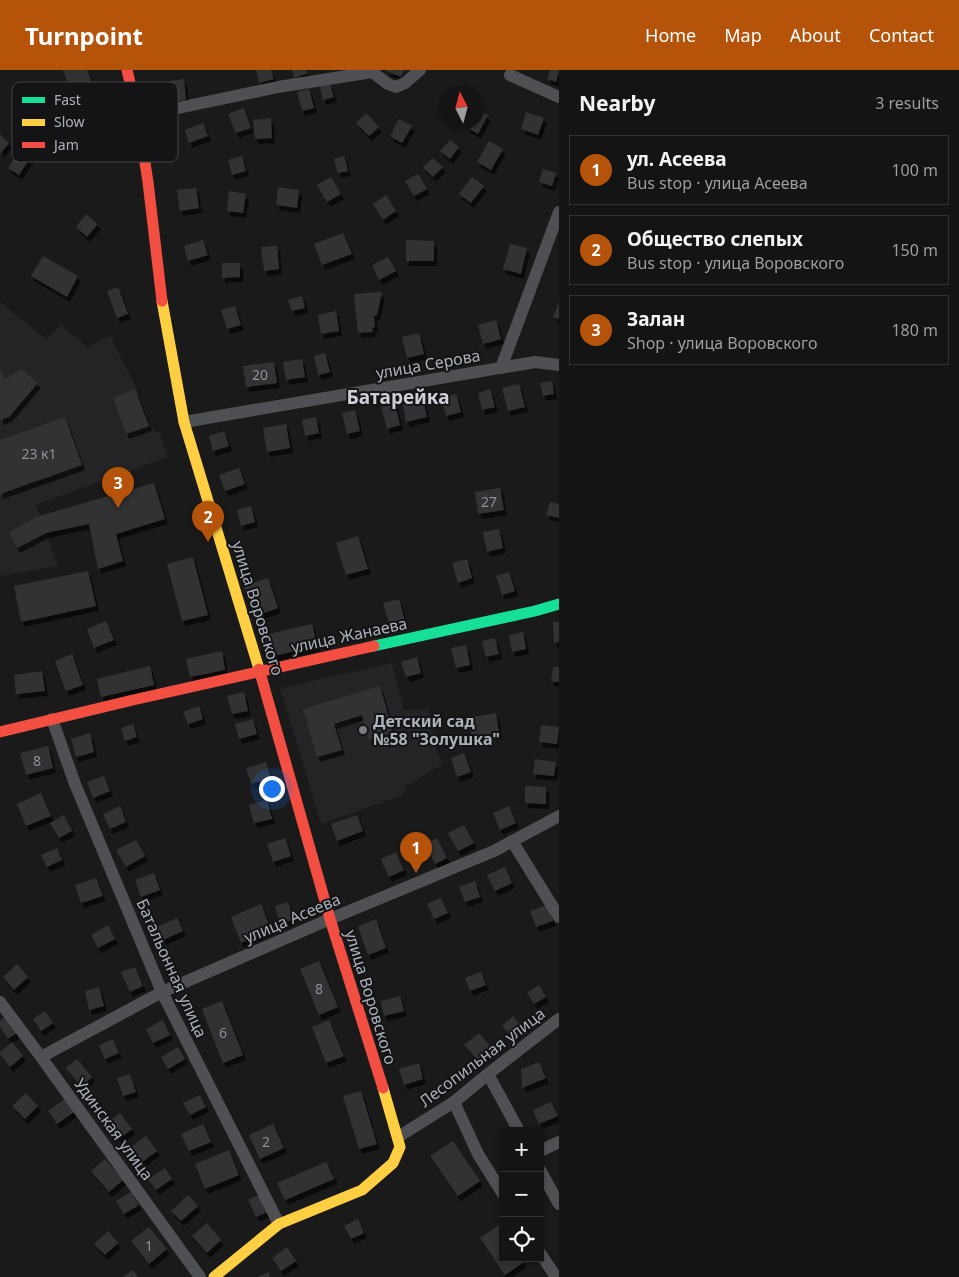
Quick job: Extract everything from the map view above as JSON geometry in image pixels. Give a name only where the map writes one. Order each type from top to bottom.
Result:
[{"type":"street","points":[[178,108],[278,87],[372,72],[388,84],[396,87],[405,83],[420,70]]},
{"type":"street","points":[[510,75],[559,97]]},
{"type":"street","name":"улица Воровского","points":[[145,162],[164,313],[184,422],[260,671],[330,919],[399,1142]]},
{"type":"street","points":[[501,368],[559,212]]},
{"type":"street","name":"улица Серова","points":[[184,422],[536,362],[559,365]]},
{"type":"street","name":"улица Жанаева","points":[[0,732],[559,604]]},
{"type":"street","name":"Батальонная улица","points":[[52,719],[75,784],[162,992],[280,1224]]},
{"type":"street","name":"улица Асеева","points":[[41,1056],[162,992],[330,919],[494,851],[559,816]]},
{"type":"street","points":[[512,841],[559,917]]},
{"type":"street","name":"Удинская улица","points":[[0,1002],[200,1277]]},
{"type":"street","name":"Лесопильная улица","points":[[399,1142],[454,1102],[559,1019]]},
{"type":"street","points":[[488,1074],[517,1127]]},
{"type":"street","points":[[454,1102],[478,1154],[499,1188]]},
{"type":"street","points":[[214,1277],[280,1224],[362,1190],[393,1163],[399,1142]]},
{"type":"street","points":[[544,1149],[559,1142]]},
{"type":"street","points":[[541,1172],[559,1204]]},
{"type":"street","points":[[544,1259],[556,1277]]},
{"type":"shaded area","points":[[0,302],[46,339],[61,325],[87,347],[110,336],[135,385],[149,426],[160,434],[168,457],[36,505],[58,566],[0,576]]},
{"type":"shaded area","name":"Детский сад №58 \"Золушка\"","points":[[392,663],[404,710],[429,709],[436,750],[443,764],[404,787],[407,791],[401,796],[321,824],[280,688]]},
{"type":"building","points":[[63,70],[87,70],[92,82],[68,82]]},
{"type":"building","points":[[256,70],[271,70],[274,79],[259,83]]},
{"type":"building","points":[[292,70],[306,70],[307,73],[295,78]]},
{"type":"building","points":[[385,70],[404,70],[401,77]]},
{"type":"building","points":[[550,70],[559,70],[556,82],[547,79]]},
{"type":"building","points":[[184,79],[186,100],[178,101],[178,82],[169,81]]},
{"type":"building","points":[[330,84],[334,97],[323,100],[320,87]]},
{"type":"building","points":[[309,89],[314,108],[302,111],[297,92]]},
{"type":"building","points":[[244,108],[251,128],[236,133],[228,114]]},
{"type":"building","points":[[526,112],[544,118],[538,135],[521,129]]},
{"type":"building","points":[[366,113],[379,127],[369,136],[356,123]]},
{"type":"building","points":[[484,113],[488,115],[484,123]]},
{"type":"building","points":[[271,118],[272,138],[255,139],[253,120]]},
{"type":"building","points":[[399,119],[412,126],[402,143],[390,136]]},
{"type":"building","points":[[203,123],[208,136],[189,143],[185,130]]},
{"type":"building","points":[[471,130],[480,130],[478,134]]},
{"type":"building","points":[[0,135],[9,143],[0,154]]},
{"type":"building","points":[[450,140],[459,147],[450,159],[440,151]]},
{"type":"building","points":[[489,141],[503,149],[491,170],[477,162]]},
{"type":"building","points":[[242,156],[246,171],[232,175],[228,160]]},
{"type":"building","points":[[344,156],[348,171],[338,173],[334,159]]},
{"type":"building","points":[[433,158],[443,167],[433,177],[423,167]]},
{"type":"building","points":[[12,162],[27,162],[19,175],[8,168]]},
{"type":"building","points":[[543,169],[556,173],[552,186],[539,182]]},
{"type":"building","points":[[418,174],[427,189],[414,196],[405,181]]},
{"type":"building","points":[[331,177],[341,194],[327,202],[317,185]]},
{"type":"building","points":[[472,177],[484,186],[471,203],[459,194]]},
{"type":"building","points":[[278,187],[299,190],[297,208],[276,205]]},
{"type":"building","points":[[196,188],[199,208],[180,211],[177,190]]},
{"type":"building","points":[[229,191],[246,194],[243,213],[227,211]]},
{"type":"building","points":[[386,195],[396,211],[383,220],[373,204]]},
{"type":"building","points":[[86,214],[98,224],[87,237],[76,227]]},
{"type":"building","points":[[343,233],[352,254],[322,265],[314,244]]},
{"type":"building","points":[[203,240],[208,255],[188,261],[184,246]]},
{"type":"building","points":[[406,240],[434,241],[434,261],[406,261]]},
{"type":"building","points":[[510,244],[527,248],[521,274],[503,269]]},
{"type":"building","points":[[277,246],[279,269],[264,271],[261,247]]},
{"type":"building","points":[[43,256],[78,276],[67,297],[31,276]]},
{"type":"building","points":[[388,257],[396,271],[379,280],[372,265]]},
{"type":"building","points":[[222,263],[240,263],[240,277],[222,278]]},
{"type":"building","points":[[118,287],[128,314],[117,318],[107,291]]},
{"type":"building","points":[[382,292],[377,315],[374,316],[375,327],[372,328],[373,332],[358,333],[354,294]]},
{"type":"building","points":[[302,296],[305,308],[292,311],[288,300]]},
{"type":"building","points":[[559,302],[559,319],[553,317]]},
{"type":"building","points":[[235,306],[241,325],[227,329],[221,310]]},
{"type":"building","points":[[336,311],[339,331],[321,334],[318,315]]},
{"type":"building","points":[[496,320],[501,339],[483,344],[478,325]]},
{"type":"building","points":[[419,333],[424,354],[407,358],[402,337]]},
{"type":"building","points":[[325,353],[330,372],[318,375],[314,356]]},
{"type":"building","points":[[302,359],[305,377],[286,380],[283,362]]},
{"type":"building","points":[[274,362],[277,383],[246,387],[243,366]]},
{"type":"building","points":[[22,369],[38,383],[9,417],[0,420],[0,370],[5,379]]},
{"type":"building","points":[[552,381],[554,394],[543,396],[540,383]]},
{"type":"building","points":[[519,384],[525,407],[508,411],[502,388]]},
{"type":"building","points":[[135,389],[149,426],[126,434],[113,398]]},
{"type":"building","points":[[490,389],[495,407],[482,410],[478,393]]},
{"type":"building","points":[[456,394],[461,412],[446,416],[441,398]]},
{"type":"building","points":[[423,400],[427,417],[406,422],[403,405]]},
{"type":"building","points":[[395,404],[400,425],[387,429],[381,407]]},
{"type":"building","points":[[355,410],[360,431],[347,434],[342,413]]},
{"type":"building","points":[[65,417],[82,465],[0,494],[0,440]]},
{"type":"building","points":[[316,417],[319,433],[305,436],[302,420]]},
{"type":"building","points":[[286,424],[290,448],[267,452],[263,428]]},
{"type":"building","points":[[224,431],[229,446],[213,451],[209,436]]},
{"type":"building","points":[[239,468],[245,484],[225,491],[219,475]]},
{"type":"building","points":[[154,483],[165,519],[116,534],[123,561],[98,569],[89,524],[46,533],[17,548],[9,532],[39,516]]},
{"type":"building","points":[[500,488],[504,510],[478,514],[475,492]]},
{"type":"building","points":[[550,502],[559,504],[559,518],[546,515]]},
{"type":"building","points":[[251,506],[255,522],[241,526],[237,510]]},
{"type":"building","points":[[499,529],[503,548],[487,552],[483,532]]},
{"type":"building","points":[[358,536],[368,569],[346,575],[336,543]]},
{"type":"building","points":[[193,557],[208,615],[182,621],[167,564]]},
{"type":"building","points":[[467,559],[472,578],[458,583],[452,563]]},
{"type":"building","points":[[88,571],[96,606],[21,622],[14,586]]},
{"type":"building","points":[[509,572],[515,591],[502,595],[496,576]]},
{"type":"building","points":[[268,578],[278,608],[255,616],[244,586]]},
{"type":"building","points":[[399,599],[405,621],[390,626],[383,603]]},
{"type":"building","points":[[106,621],[114,640],[94,648],[87,629]]},
{"type":"building","points":[[553,622],[559,622],[559,642],[554,643]]},
{"type":"building","points":[[312,624],[317,646],[269,657],[265,635]]},
{"type":"building","points":[[523,632],[526,649],[512,652],[509,635]]},
{"type":"building","points":[[495,638],[499,654],[486,657],[482,641]]},
{"type":"building","points":[[466,645],[470,665],[456,668],[451,648]]},
{"type":"building","points":[[222,651],[225,670],[190,677],[186,659]]},
{"type":"building","points":[[72,654],[83,685],[66,691],[55,661]]},
{"type":"building","points":[[417,657],[421,673],[406,677],[401,662]]},
{"type":"building","points":[[150,666],[154,685],[101,697],[97,679]]},
{"type":"building","points":[[553,667],[559,667],[559,682],[551,681]]},
{"type":"building","points":[[42,671],[45,691],[16,694],[14,675]]},
{"type":"building","points":[[380,686],[393,733],[369,740],[362,715],[334,724],[342,750],[317,757],[303,709]]},
{"type":"building","points":[[244,692],[248,711],[232,714],[227,696]]},
{"type":"building","points":[[199,706],[203,719],[188,724],[183,712]]},
{"type":"building","points":[[496,713],[499,733],[472,737],[468,718]]},
{"type":"building","points":[[253,719],[257,734],[239,739],[235,724]]},
{"type":"building","points":[[133,724],[137,737],[125,741],[121,728]]},
{"type":"building","points":[[541,725],[559,727],[557,744],[539,742]]},
{"type":"building","points":[[90,733],[94,752],[76,757],[71,739]]},
{"type":"building","points":[[48,746],[53,768],[26,775],[20,753]]},
{"type":"building","points":[[464,753],[471,772],[457,777],[451,758]]},
{"type":"building","points":[[535,759],[556,762],[554,776],[533,774]]},
{"type":"building","points":[[266,762],[271,778],[251,784],[246,768]]},
{"type":"building","points":[[104,776],[110,791],[93,798],[87,782]]},
{"type":"building","points":[[525,786],[546,787],[546,804],[525,803]]},
{"type":"building","points":[[41,793],[51,816],[26,826],[17,804]]},
{"type":"building","points":[[267,800],[272,819],[254,823],[249,805]]},
{"type":"building","points":[[120,806],[126,822],[110,829],[103,814]]},
{"type":"building","points":[[509,806],[516,823],[500,830],[493,813]]},
{"type":"building","points":[[64,815],[72,831],[59,838],[50,823]]},
{"type":"building","points":[[357,815],[363,831],[337,841],[331,824]]},
{"type":"building","points":[[464,825],[474,843],[458,851],[448,833]]},
{"type":"building","points":[[285,838],[291,856],[273,862],[267,844]]},
{"type":"building","points":[[437,838],[447,858],[435,864],[425,844]]},
{"type":"building","points":[[136,840],[145,856],[126,867],[116,850]]},
{"type":"building","points":[[57,848],[62,860],[47,867],[41,855]]},
{"type":"building","points":[[396,852],[404,870],[389,877],[381,859]]},
{"type":"building","points":[[505,867],[512,883],[495,891],[487,875]]},
{"type":"building","points":[[154,873],[160,890],[141,897],[135,880]]},
{"type":"building","points":[[96,878],[103,896],[81,903],[75,885]]},
{"type":"building","points":[[475,881],[480,897],[465,902],[459,887]]},
{"type":"building","points":[[441,898],[448,913],[434,919],[427,904]]},
{"type":"building","points":[[288,902],[293,920],[280,924],[275,906]]},
{"type":"building","points":[[261,904],[271,930],[241,943],[231,917]]},
{"type":"building","points":[[547,905],[553,921],[536,927],[530,911]]},
{"type":"building","points":[[177,918],[183,931],[163,940],[157,927]]},
{"type":"building","points":[[376,919],[386,948],[368,955],[358,926]]},
{"type":"building","points":[[108,925],[115,939],[98,948],[91,935]]},
{"type":"building","points":[[319,961],[338,1007],[319,1015],[300,969]]},
{"type":"building","points":[[17,964],[28,977],[14,990],[3,977]]},
{"type":"building","points":[[135,967],[143,986],[130,992],[121,972]]},
{"type":"building","points":[[481,972],[486,985],[470,991],[465,978]]},
{"type":"building","points":[[539,985],[546,997],[534,1004],[527,993]]},
{"type":"building","points":[[99,987],[104,1006],[89,1010],[85,991]]},
{"type":"building","points":[[400,996],[404,1011],[384,1016],[381,1001]]},
{"type":"building","points":[[222,1001],[243,1055],[223,1063],[202,1009]]},
{"type":"building","points":[[45,1011],[53,1023],[41,1031],[33,1019]]},
{"type":"building","points":[[6,1016],[17,1033],[8,1039],[0,1027],[0,1021]]},
{"type":"building","points":[[513,1016],[523,1028],[512,1038],[502,1026]]},
{"type":"building","points":[[163,1020],[170,1035],[153,1043],[146,1029]]},
{"type":"building","points":[[329,1020],[344,1056],[326,1063],[312,1027]]},
{"type":"building","points":[[479,1033],[493,1050],[479,1062],[464,1045]]},
{"type":"building","points":[[113,1039],[119,1053],[105,1059],[99,1045]]},
{"type":"building","points":[[12,1042],[23,1056],[10,1067],[0,1052]]},
{"type":"building","points":[[178,1047],[185,1059],[168,1069],[161,1057]]},
{"type":"building","points":[[77,1059],[92,1077],[81,1087],[66,1068]]},
{"type":"building","points":[[539,1062],[546,1078],[522,1088],[521,1069]]},
{"type":"building","points":[[419,1063],[423,1079],[404,1085],[399,1069]]},
{"type":"building","points":[[130,1074],[136,1092],[123,1096],[117,1078]]},
{"type":"building","points":[[361,1091],[377,1144],[359,1149],[343,1096]]},
{"type":"building","points":[[26,1093],[38,1106],[25,1119],[12,1106]]},
{"type":"building","points":[[200,1095],[206,1107],[190,1115],[183,1103]]},
{"type":"building","points":[[65,1099],[74,1112],[57,1124],[48,1111]]},
{"type":"building","points":[[551,1102],[558,1116],[539,1124],[533,1110]]},
{"type":"building","points":[[120,1113],[132,1129],[119,1139],[107,1123]]},
{"type":"building","points":[[203,1124],[211,1142],[189,1151],[181,1134]]},
{"type":"building","points":[[273,1124],[284,1148],[260,1159],[249,1135]]},
{"type":"building","points":[[146,1136],[157,1151],[142,1162],[131,1147]]},
{"type":"building","points":[[453,1141],[480,1181],[458,1196],[430,1156]]},
{"type":"building","points":[[229,1150],[239,1175],[205,1189],[195,1164]]},
{"type":"building","points":[[105,1159],[123,1180],[109,1192],[91,1171]]},
{"type":"building","points":[[326,1162],[334,1179],[285,1200],[277,1183]]},
{"type":"building","points":[[165,1168],[172,1179],[156,1190],[148,1179]]},
{"type":"building","points":[[131,1192],[139,1205],[124,1214],[116,1201]]},
{"type":"building","points":[[188,1195],[198,1206],[181,1221],[171,1211]]},
{"type":"building","points":[[259,1195],[267,1212],[256,1217],[248,1200]]},
{"type":"building","points":[[358,1219],[364,1233],[351,1239],[344,1226]]},
{"type":"building","points":[[207,1223],[221,1240],[207,1253],[192,1236]]},
{"type":"building","points":[[499,1225],[499,1262],[524,1262],[505,1275],[480,1238]]},
{"type":"building","points":[[149,1227],[167,1249],[149,1264],[131,1241]]},
{"type":"building","points":[[108,1231],[118,1243],[105,1255],[94,1244]]},
{"type":"building","points":[[287,1247],[296,1261],[281,1271],[272,1258]]},
{"type":"building","points":[[133,1270],[138,1277],[123,1277]]},
{"type":"building","points":[[269,1272],[270,1277],[257,1277]]},
{"type":"traffic: fast","points":[[374,646],[535,611],[559,604]]},
{"type":"traffic: slow","points":[[162,301],[184,422],[259,669]]},
{"type":"traffic: slow","points":[[214,1277],[279,1224],[362,1190],[393,1163],[400,1147],[383,1088]]},
{"type":"traffic: jam","points":[[127,70],[130,82]]},
{"type":"traffic: jam","points":[[145,162],[162,301]]},
{"type":"traffic: jam","points":[[0,732],[374,646]]},
{"type":"traffic: jam","points":[[259,669],[330,919],[383,1088]]},
{"type":"place","name":"Залан","points":[[118,508]]},
{"type":"place","name":"Общество слепых","points":[[208,542]]},
{"type":"place","name":"Детский сад №58 \"Золушка\"","points":[[363,730]]},
{"type":"place","name":"ул. Асеева","points":[[416,873]]},
{"type":"district","name":"Батарейка","points":[[398,397]]}]
